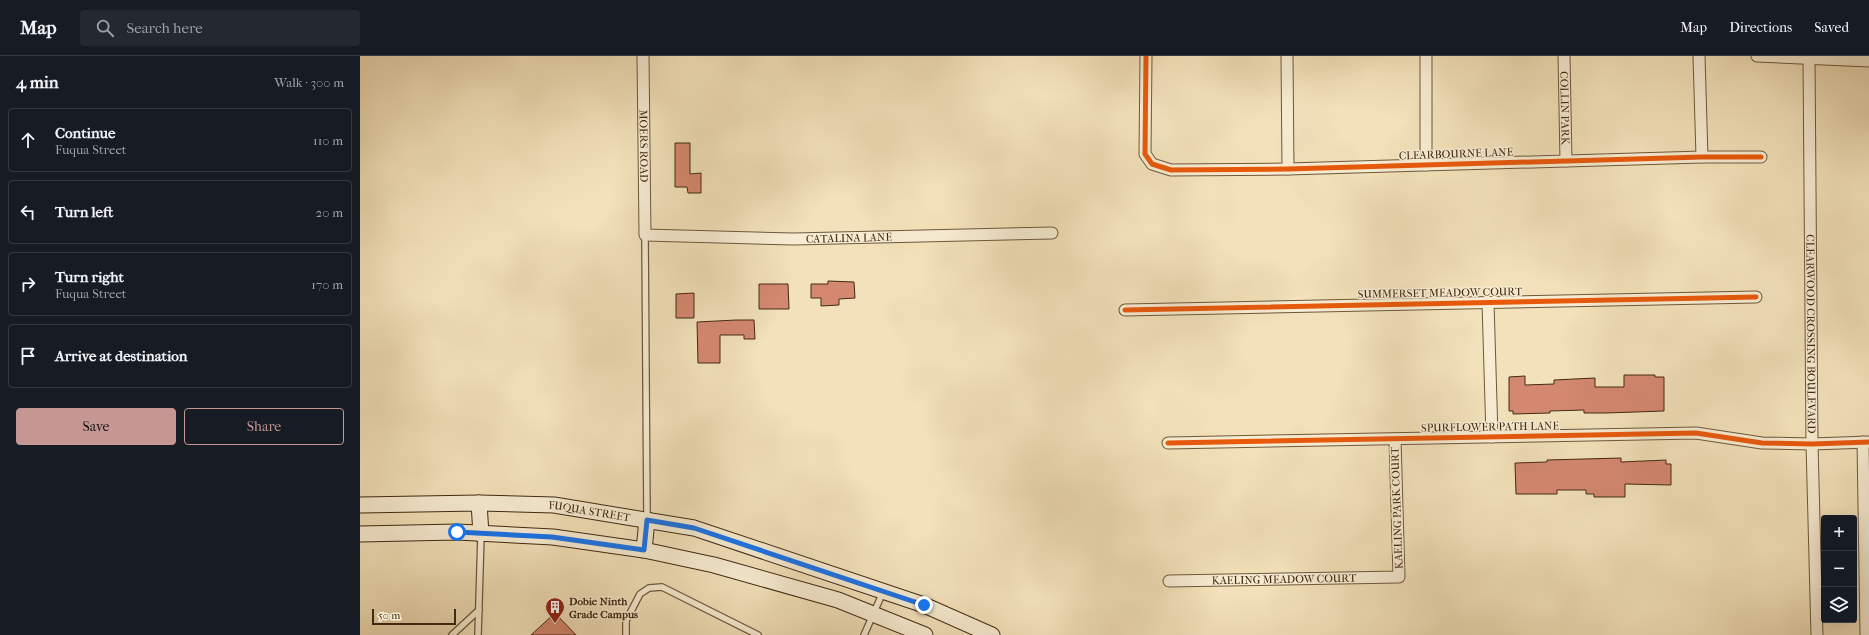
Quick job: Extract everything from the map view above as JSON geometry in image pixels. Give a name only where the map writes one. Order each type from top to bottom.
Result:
[{"type":"main road","name":"FUQUA STREET","points":[[360,505],[479,503],[554,505],[694,528],[924,605],[992,635]]},
{"type":"main road","points":[[479,503],[480,534]]},
{"type":"main road","points":[[644,550],[647,520]]},
{"type":"main road","points":[[360,534],[457,532],[552,537],[644,550],[714,565],[838,600],[925,635]]},
{"type":"street","name":"MOERS ROAD","points":[[643,56],[645,235]]},
{"type":"street","name":"CLEARBOURNE LANE","points":[[1146,56],[1145,154],[1152,164],[1171,170],[1288,169],[1702,157],[1761,157]]},
{"type":"street","points":[[1287,56],[1288,169]]},
{"type":"street","points":[[1426,56],[1426,165]]},
{"type":"street","name":"COLLIN PARK","points":[[1564,56],[1566,161]]},
{"type":"street","points":[[1699,56],[1702,157]]},
{"type":"street","points":[[1757,56],[1810,57],[1869,61]]},
{"type":"street","name":"CLEARWOOD CROSSING BOULEVARD","points":[[1810,57],[1812,444],[1817,635]]},
{"type":"street","name":"CATALINA LANE","points":[[645,235],[794,239],[1052,233]]},
{"type":"street","name":"SUMMERSET MEADOW COURT","points":[[1125,310],[1756,296]]},
{"type":"street","points":[[1488,302],[1492,437]]},
{"type":"street","name":"SPURFLOWER PATH LANE","points":[[1168,443],[1696,433],[1762,443],[1812,444],[1866,442]]},
{"type":"street","name":"KAELING PARK COURT","points":[[1395,439],[1399,577]]},
{"type":"street","points":[[1866,442],[1866,635]]},
{"type":"street","name":"KAELING MEADOW COURT","points":[[1169,581],[1399,577]]},
{"type":"lane","points":[[645,235],[647,520]]},
{"type":"lane","points":[[478,635],[480,534]]},
{"type":"lane","points":[[626,635],[626,621],[640,594],[649,588],[662,587],[758,635]]},
{"type":"lane","points":[[864,635],[883,592]]},
{"type":"lane","points":[[452,635],[479,610]]},
{"type":"building","points":[[675,143],[690,143],[690,174],[701,173],[701,193],[688,193],[687,187],[675,187]]},
{"type":"building","points":[[828,281],[854,282],[855,298],[839,299],[839,305],[821,306],[821,298],[811,298],[811,284],[828,284]]},
{"type":"building","points":[[759,284],[788,284],[789,309],[759,309]]},
{"type":"building","points":[[694,293],[694,318],[676,318],[676,294]]},
{"type":"building","points":[[754,320],[755,339],[744,339],[744,335],[720,335],[720,363],[698,363],[697,322]]},
{"type":"building","points":[[1624,375],[1655,375],[1655,377],[1664,377],[1664,411],[1584,413],[1584,410],[1513,414],[1513,411],[1509,411],[1509,377],[1525,376],[1525,385],[1554,384],[1554,380],[1595,378],[1595,387],[1624,387]]},
{"type":"building","points":[[1621,458],[1621,462],[1666,460],[1666,464],[1671,464],[1671,485],[1625,484],[1625,497],[1594,497],[1594,494],[1586,494],[1586,490],[1557,490],[1557,494],[1516,494],[1515,463],[1547,462],[1547,460]]},
{"type":"building","name":"Dobie Ninth Grade Campus","points":[[555,613],[576,635],[531,635]]},
{"type":"cycle path","points":[[1146,56],[1145,154],[1152,164],[1171,170],[1288,169],[1702,157],[1761,157]]},
{"type":"cycle path","points":[[1125,310],[1756,297]]},
{"type":"cycle path","points":[[1168,443],[1696,433],[1762,443],[1812,444],[1869,442]]},
{"type":"place","name":"Dobie Ninth Grade Campus","points":[[555,624]]},
{"type":"route","points":[[457,532],[552,537],[644,550],[647,520],[694,528],[924,605]]}]
